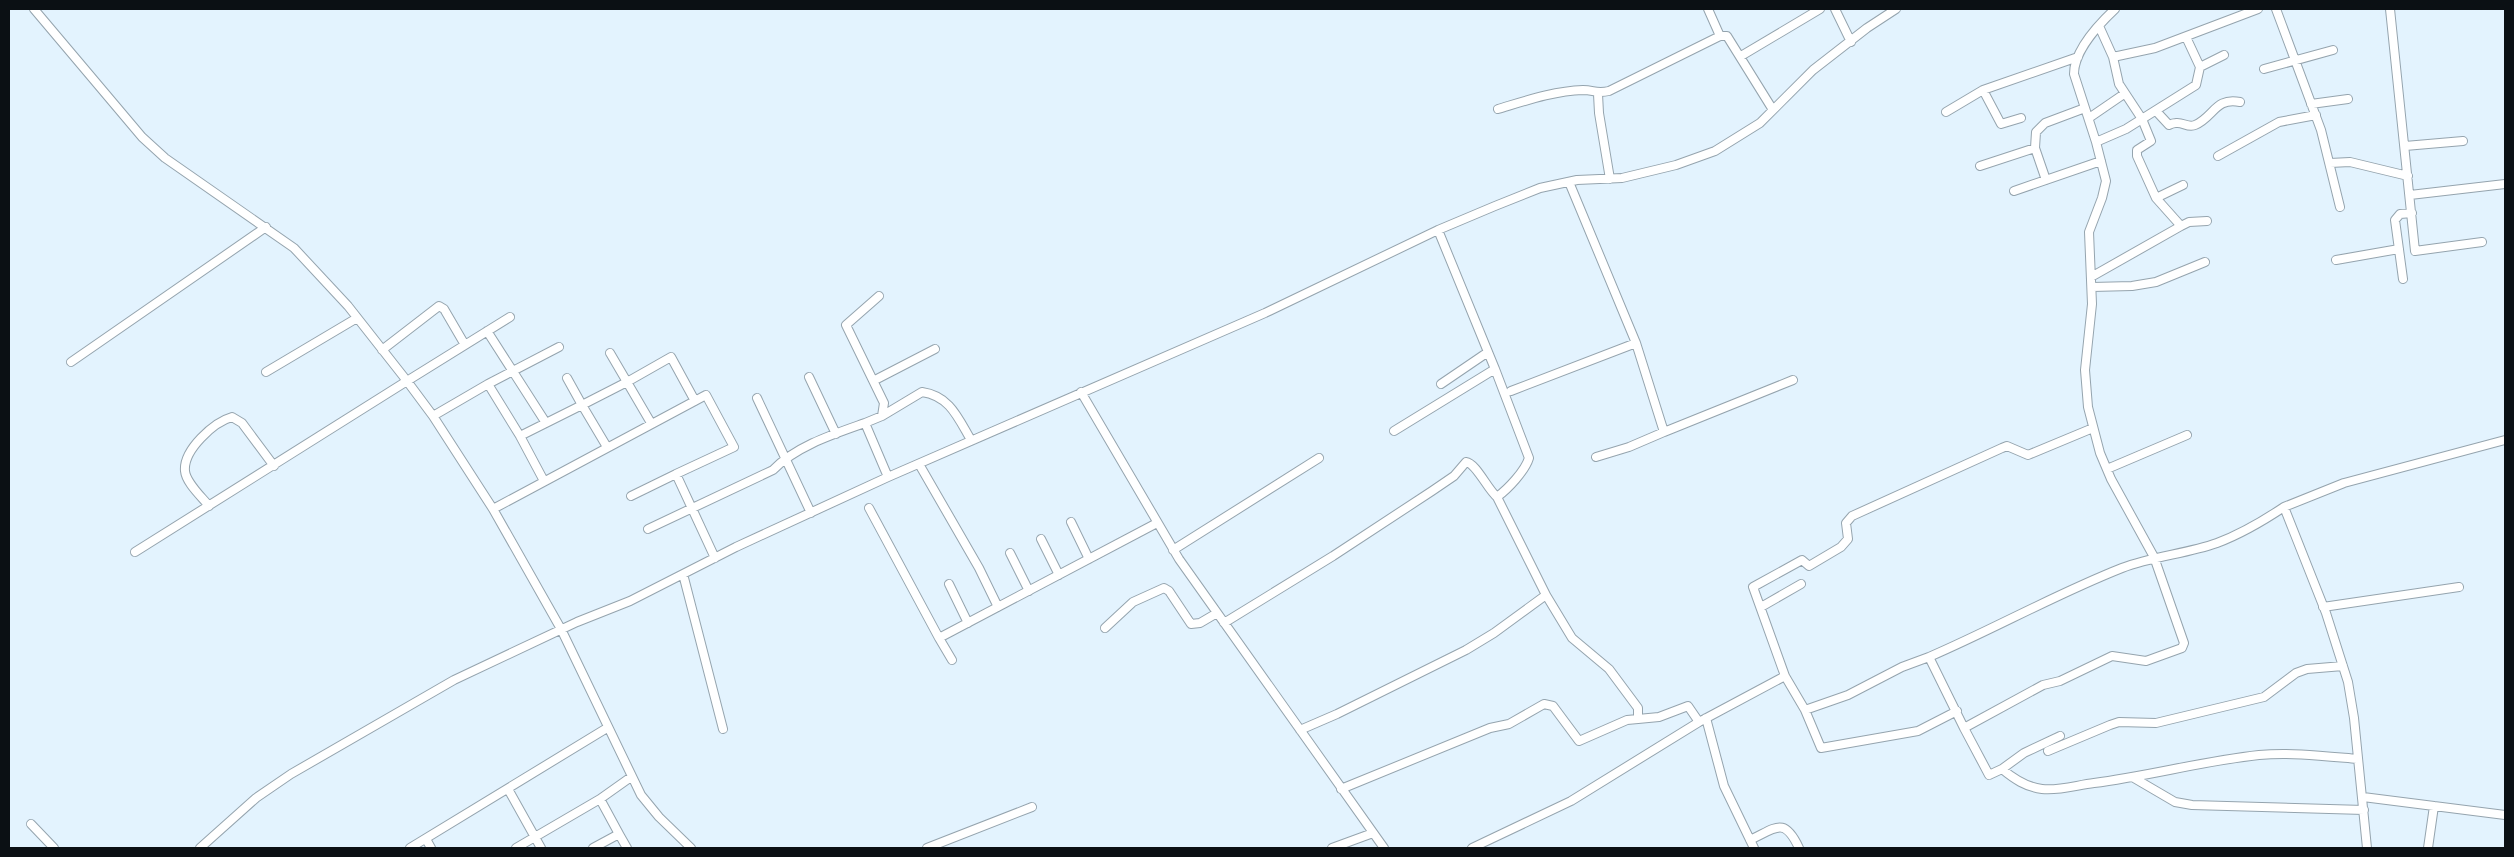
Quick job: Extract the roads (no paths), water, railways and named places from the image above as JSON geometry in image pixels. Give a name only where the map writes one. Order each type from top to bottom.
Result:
[{"type":"street","points":[[34,9],[142,137],[165,158],[294,248],[357,318],[407,381],[433,416],[493,509],[561,629],[607,728],[641,795],[659,818],[692,848]]},
{"type":"street","points":[[1708,9],[1720,36]]},
{"type":"street","points":[[1740,56],[1820,9]]},
{"type":"street","points":[[1835,9],[1851,42]]},
{"type":"street","points":[[200,848],[256,798],[291,774],[454,680],[561,629],[630,601],[715,558],[888,477],[1289,303],[1438,230],[1540,188],[1569,182],[1610,179],[1676,165],[1715,151],[1745,134],[1773,110],[1813,70],[1896,9]]},
{"type":"street","points":[[1964,728],[2043,684],[2060,681],[2112,656],[2146,661],[2182,648],[2184,639],[2154,558],[2107,469],[2088,407],[2085,370],[2092,288],[2089,232],[2102,198],[2106,181],[2089,118],[2074,74],[2074,65],[2107,12],[2115,9]]},
{"type":"street","points":[[2113,57],[2155,48],[2258,9]]},
{"type":"street","points":[[2276,9],[2316,115],[2340,207]]},
{"type":"street","points":[[2390,9],[2415,251],[2482,242]]},
{"type":"street","points":[[2099,26],[2113,57],[2119,84],[2142,119],[2151,141],[2147,145],[2140,147],[2136,153],[2156,198],[2181,226]]},
{"type":"street","points":[[1498,109],[1534,99],[1584,90],[1598,94],[1609,91],[1720,36],[1727,36],[1773,110]]},
{"type":"street","points":[[2096,142],[2142,119],[2196,85],[2200,68],[2186,37]]},
{"type":"street","points":[[2264,69],[2333,50]]},
{"type":"street","points":[[2200,68],[2224,54]]},
{"type":"street","points":[[1946,112],[1983,90],[2078,57]]},
{"type":"street","points":[[1983,90],[2001,124],[2021,118]]},
{"type":"street","points":[[1598,94],[1599,113],[1610,179]]},
{"type":"street","points":[[2089,118],[2124,94]]},
{"type":"street","points":[[2311,104],[2348,99]]},
{"type":"street","points":[[2156,111],[2168,125],[2178,123],[2190,126],[2200,122],[2213,109],[2225,102],[2231,100],[2240,102]]},
{"type":"street","points":[[2046,180],[2035,148],[2036,132],[2044,123],[2086,108]]},
{"type":"street","points":[[2218,156],[2279,122],[2290,118],[2316,115]]},
{"type":"street","points":[[2405,146],[2463,141]]},
{"type":"street","points":[[1980,166],[2035,148]]},
{"type":"street","points":[[2014,191],[2101,161]]},
{"type":"street","points":[[2330,163],[2350,162],[2408,176]]},
{"type":"street","points":[[1569,182],[1636,343],[1664,432]]},
{"type":"street","points":[[2410,195],[2505,184]]},
{"type":"street","points":[[2156,198],[2184,185]]},
{"type":"street","points":[[2403,279],[2395,220],[2400,214],[2412,213]]},
{"type":"street","points":[[2090,277],[2189,222],[2207,221]]},
{"type":"street","points":[[71,362],[266,228]]},
{"type":"street","points":[[1438,230],[1495,368],[1529,458],[1527,465],[1510,486],[1497,497]]},
{"type":"street","points":[[2336,260],[2399,249]]},
{"type":"street","points":[[2092,288],[2156,282],[2205,262]]},
{"type":"street","points":[[879,296],[846,325],[884,403],[882,416]]},
{"type":"street","points":[[382,350],[439,306],[444,309],[466,345]]},
{"type":"street","points":[[135,552],[510,317]]},
{"type":"street","points":[[266,372],[357,318]]},
{"type":"street","points":[[487,331],[546,423]]},
{"type":"street","points":[[1512,391],[1636,343]]},
{"type":"street","points":[[433,416],[488,384],[559,347]]},
{"type":"street","points":[[874,380],[935,349]]},
{"type":"street","points":[[1441,384],[1488,352]]},
{"type":"street","points":[[610,353],[652,423]]},
{"type":"street","points":[[520,436],[627,382],[671,357],[695,401]]},
{"type":"street","points":[[1394,431],[1495,368]]},
{"type":"street","points":[[809,377],[836,434]]},
{"type":"street","points":[[567,378],[607,447]]},
{"type":"street","points":[[1596,457],[1629,447],[1793,380]]},
{"type":"street","points":[[488,384],[520,436],[544,481]]},
{"type":"street","points":[[648,529],[773,470],[784,459],[836,434],[882,416],[922,392],[931,393],[949,404],[971,440]]},
{"type":"street","points":[[1081,392],[1174,550],[1384,848]]},
{"type":"street","points":[[493,509],[706,395],[734,447],[631,496]]},
{"type":"street","points":[[757,398],[811,513]]},
{"type":"street","points":[[208,506],[188,478],[186,466],[198,442],[210,429],[224,419],[232,417],[242,423],[274,466]]},
{"type":"street","points":[[865,422],[888,477]]},
{"type":"street","points":[[1957,711],[1918,731],[1821,748],[1805,710],[1785,676],[1753,587],[1802,560],[1809,566],[1841,547],[1848,539],[1846,523],[1852,516],[2007,446],[2028,455],[2093,428]]},
{"type":"street","points":[[2107,469],[2187,435]]},
{"type":"street","points":[[1805,710],[1848,695],[1902,667],[1929,657],[2092,580],[2154,558],[2217,543],[2250,529],[2284,507],[2344,483],[2505,440]]},
{"type":"street","points":[[1174,550],[1319,458]]},
{"type":"street","points":[[1224,623],[1333,556],[1454,476],[1466,462],[1470,462],[1489,491],[1497,497],[1546,595],[1572,638],[1609,669],[1638,708],[1638,719]]},
{"type":"street","points":[[919,464],[979,568],[998,607]]},
{"type":"street","points":[[676,474],[715,558]]},
{"type":"street","points":[[2284,507],[2323,606],[2343,666],[2354,718],[2357,759],[2363,797],[2366,848]]},
{"type":"street","points":[[869,508],[952,660]]},
{"type":"street","points":[[1071,522],[1089,559]]},
{"type":"street","points":[[939,638],[1157,523]]},
{"type":"street","points":[[1041,539],[1059,575]]},
{"type":"street","points":[[1010,553],[1029,591]]},
{"type":"street","points":[[683,574],[723,729]]},
{"type":"street","points":[[949,584],[968,623]]},
{"type":"street","points":[[1761,607],[1801,584]]},
{"type":"street","points":[[2323,606],[2459,587]]},
{"type":"street","points":[[1105,628],[1132,602],[1164,588],[1169,591],[1191,624],[1200,623],[1217,613]]},
{"type":"street","points":[[1300,730],[1338,714],[1466,650],[1494,633],[1546,595]]},
{"type":"street","points":[[1929,657],[1988,776],[2002,769],[2024,753],[2060,736]]},
{"type":"street","points":[[2048,751],[2119,722],[2156,723],[2264,697],[2296,673],[2307,669],[2343,666]]},
{"type":"street","points":[[1472,848],[1572,801],[1702,720],[1785,676]]},
{"type":"street","points":[[1341,789],[1490,728],[1509,724],[1544,704],[1553,706],[1579,741],[1627,720],[1659,718],[1688,706],[1702,720],[1724,786],[1754,848]]},
{"type":"street","points":[[410,848],[607,728]]},
{"type":"street","points":[[2002,769],[2014,779],[2042,789],[2055,789],[2134,778],[2168,770],[2260,755],[2302,754],[2357,759]]},
{"type":"street","points":[[516,848],[600,799],[631,777]]},
{"type":"street","points":[[2134,778],[2174,802],[2192,805],[2364,810]]},
{"type":"street","points":[[508,789],[541,848]]},
{"type":"street","points":[[2363,797],[2505,815]]},
{"type":"street","points":[[600,799],[628,848]]},
{"type":"street","points":[[2428,848],[2434,806]]},
{"type":"street","points":[[927,848],[1032,807]]},
{"type":"street","points":[[31,824],[54,848]]},
{"type":"street","points":[[1750,840],[1777,827],[1783,827],[1789,830],[1799,848]]},
{"type":"street","points":[[1332,848],[1373,833]]},
{"type":"street","points":[[593,848],[619,834]]},
{"type":"street","points":[[426,839],[431,848]]}]
